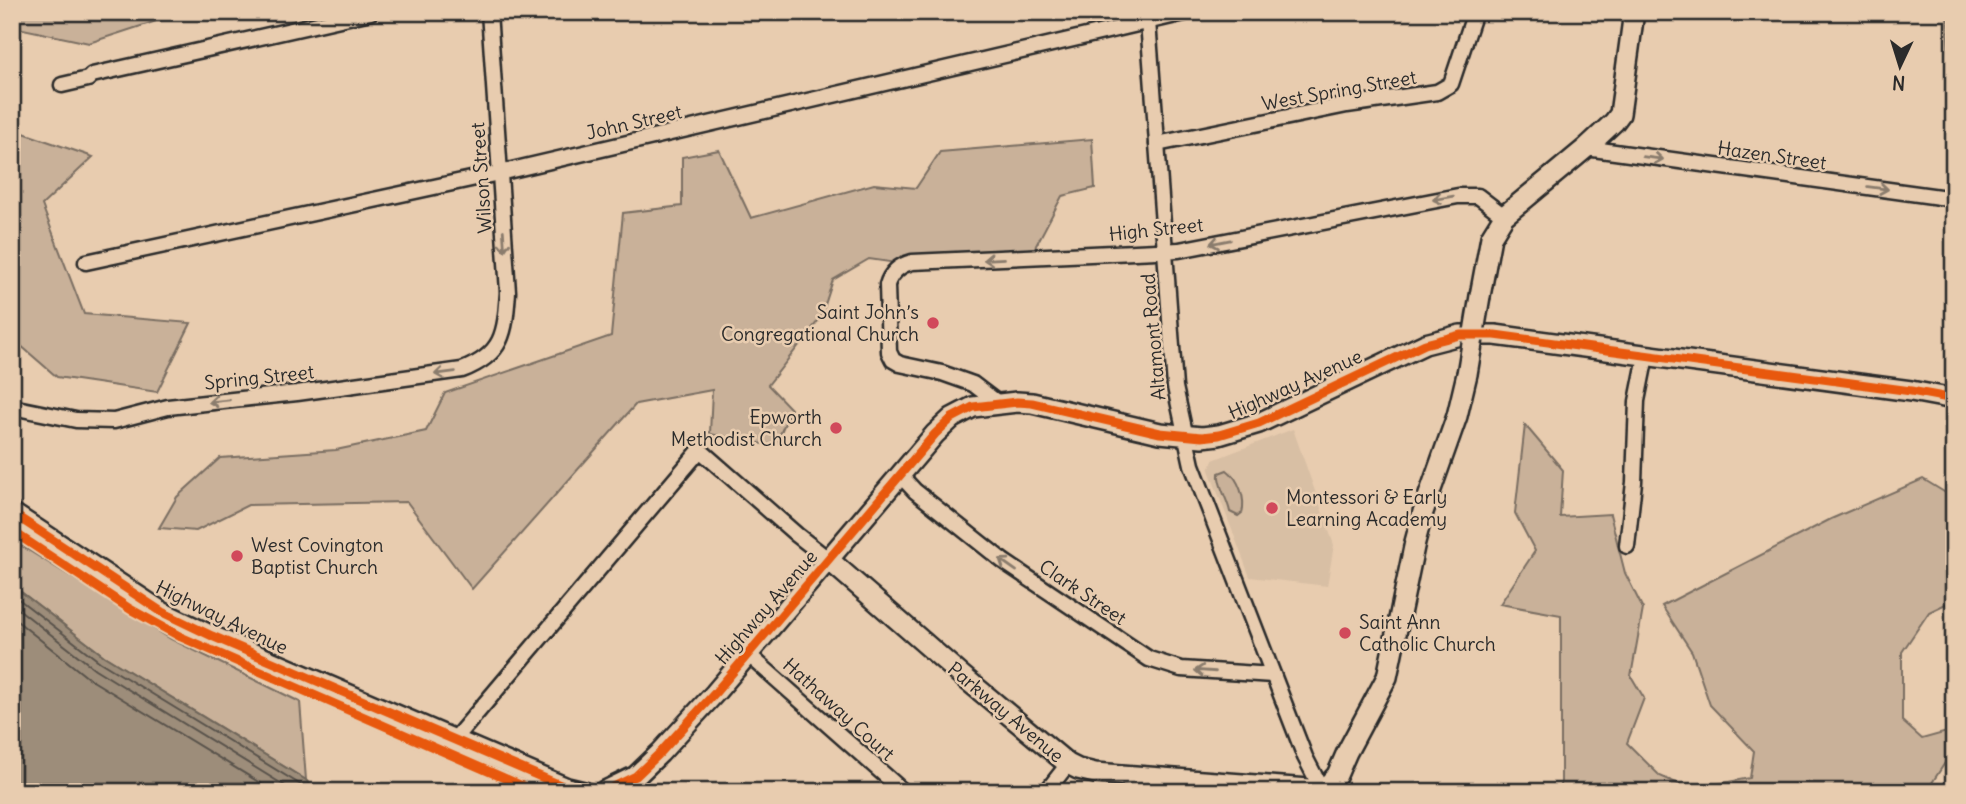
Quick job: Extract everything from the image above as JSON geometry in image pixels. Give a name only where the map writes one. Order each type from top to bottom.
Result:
[{"type":"main road","points":[[1322,791],[1337,775],[1387,677],[1423,512],[1457,416],[1491,237],[1504,216],[1615,122],[1620,114],[1634,12]]},
{"type":"main road","name":"Highway Avenue","points":[[603,792],[636,776],[645,768],[690,721],[900,475],[952,418],[973,407],[998,402],[1032,403],[1160,433],[1184,436],[1219,435],[1239,430],[1425,344],[1448,336],[1495,335],[1911,391],[1954,400]]},
{"type":"main road","name":"Highway Avenue","points":[[12,513],[162,611],[212,636],[567,788],[584,792]]},
{"type":"main road","name":"Parkway Avenue","points":[[829,560],[960,674],[1068,764],[1078,769],[1095,773],[1322,791]]},
{"type":"street","points":[[62,85],[88,79],[92,75],[371,12]]},
{"type":"street","name":"Wilson Street","points":[[489,12],[508,292],[506,328],[500,340]]},
{"type":"street","name":"John Street","points":[[86,262],[499,173],[1189,12]]},
{"type":"street","name":"West Spring Street","points":[[1157,144],[1347,105],[1437,92],[1451,85],[1475,12]]},
{"type":"street","name":"Altamont Road","points":[[1148,21],[1175,387],[1184,436],[1192,465],[1273,675],[1305,757],[1322,791]]},
{"type":"street","name":"Hazen Street","points":[[1586,148],[1954,199]]},
{"type":"street","name":"High Street","points":[[998,402],[973,384],[892,360],[889,352],[887,285],[890,275],[904,264],[1179,250],[1458,196],[1478,196],[1504,216]]},
{"type":"street","name":"Spring Street","points":[[12,407],[76,420],[114,421],[168,407],[297,393],[462,370],[479,364],[495,350],[500,340]]},
{"type":"street","points":[[1627,546],[1634,482],[1637,401],[1646,356]]},
{"type":"street","name":"Parkway Avenue","points":[[454,740],[700,450],[797,536],[829,560]]},
{"type":"street","name":"Clark Street","points":[[900,475],[915,491],[1003,561],[1149,659],[1181,669],[1273,675]]},
{"type":"street","name":"Hathaway Court","points":[[748,654],[904,792]]},
{"type":"street","points":[[1046,792],[1068,764]]},
{"type":"shaded area","points":[[12,12],[184,12],[89,43],[14,27],[12,30]]},
{"type":"shaded area","points":[[1947,12],[1954,12],[1954,113],[1951,113]]},
{"type":"shaded area","points":[[12,129],[93,157],[42,205],[84,314],[191,323],[157,392],[57,377],[12,338]]},
{"type":"shaded area","points":[[1092,139],[1095,188],[1062,196],[1031,255],[904,264],[869,259],[833,280],[821,317],[768,385],[791,409],[775,446],[710,434],[712,390],[636,404],[472,589],[407,502],[248,505],[196,531],[159,528],[177,497],[220,458],[336,450],[426,431],[445,393],[611,336],[623,213],[682,206],[682,157],[719,150],[751,218],[874,184],[916,188],[940,152]]},
{"type":"shaded area","points":[[1525,425],[1563,470],[1560,517],[1610,514],[1625,573],[1643,609],[1631,676],[1644,698],[1627,743],[1660,776],[1690,789],[1750,778],[1754,751],[1710,705],[1692,652],[1662,606],[1831,519],[1923,479],[1954,498],[1954,600],[1929,612],[1902,652],[1902,721],[1922,739],[1954,730],[1954,749],[1926,792],[1561,792],[1561,615],[1500,604],[1535,551],[1515,513]]},
{"type":"shaded area","name":"Montessori & Early Learning Academy","points":[[1293,429],[1334,545],[1327,586],[1250,577],[1209,470],[1213,460]]},
{"type":"shaded area","points":[[1227,470],[1238,484],[1242,496],[1242,513],[1238,516],[1230,512],[1220,482],[1219,473]]},
{"type":"shaded area","points":[[12,540],[171,639],[300,702],[306,780],[104,656],[12,585]]},
{"type":"water","points":[[12,585],[104,656],[306,780],[317,792],[12,792]]},
{"type":"cycle path","points":[[603,792],[636,776],[660,753],[715,693],[935,434],[952,418],[973,407],[1032,403],[1160,433],[1202,437],[1219,435],[1259,423],[1425,344],[1460,335],[1495,335],[1954,399]]},
{"type":"cycle path","points":[[12,513],[162,612],[567,788],[584,792]]},
{"type":"cycle path","points":[[12,531],[130,609],[181,637],[536,792]]},
{"type":"place","name":"Saint John’s Congregational Church","points":[[933,323]]},
{"type":"place","name":"Epworth Methodist Church","points":[[836,428]]},
{"type":"place","name":"Montessori & Early Learning Academy","points":[[1272,508]]},
{"type":"place","name":"West Covington Baptist Church","points":[[237,556]]},
{"type":"place","name":"Saint Ann Catholic Church","points":[[1345,633]]}]
